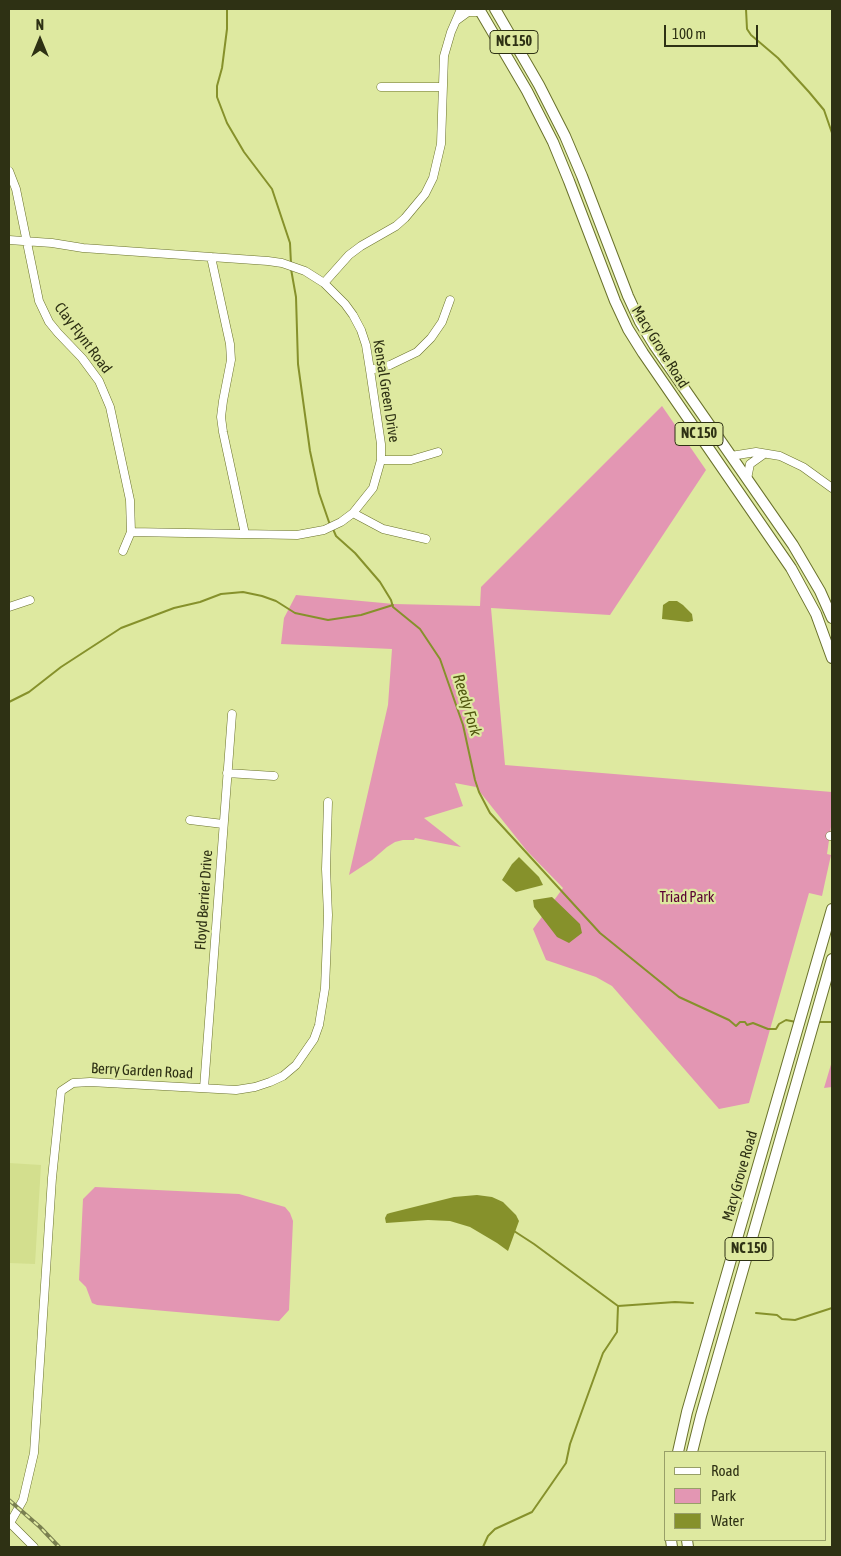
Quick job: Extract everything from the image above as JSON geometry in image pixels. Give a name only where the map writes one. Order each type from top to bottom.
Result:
[{"type":"main road","name":"Macy Grove Road","points":[[495,9],[534,76],[571,149],[633,309],[646,334],[793,545],[816,584],[832,618]]},
{"type":"main road","name":"Macy Grove Road","points":[[482,10],[540,116],[564,168],[615,301],[628,329],[792,568],[816,614],[832,658]]},
{"type":"main road","points":[[482,10],[499,28],[534,76]]},
{"type":"main road","points":[[578,205],[614,277],[622,280]]},
{"type":"main road","points":[[726,473],[731,472],[737,477],[793,545]]},
{"type":"main road","name":"Macy Grove Road","points":[[678,1451],[687,1412],[832,909]]},
{"type":"main road","name":"Macy Grove Road","points":[[692,1451],[707,1393],[832,959]]},
{"type":"main road","points":[[707,1393],[702,1386],[708,1364],[712,1326]]},
{"type":"street","points":[[324,283],[349,255],[406,218],[425,194],[433,178],[440,144],[444,56],[461,9]]},
{"type":"street","points":[[456,21],[468,12],[482,10]]},
{"type":"street","points":[[381,87],[442,87]]},
{"type":"street","name":"Clay Flynt Road","points":[[9,171],[16,189],[35,288],[44,311],[58,334],[92,372],[110,407],[130,500],[130,532],[123,551]]},
{"type":"street","name":"Kensal Green Drive","points":[[9,240],[52,242],[83,248],[282,263],[305,271],[324,283],[336,294],[353,315],[361,330],[366,345],[370,370],[381,444],[381,460],[373,488],[353,513],[341,522],[324,530],[309,534],[130,532]]},
{"type":"street","points":[[211,257],[230,344],[230,368],[221,417],[245,534]]},
{"type":"street","points":[[370,370],[397,362],[417,352],[432,338],[442,322],[450,300]]},
{"type":"street","points":[[381,460],[410,460],[438,452]]},
{"type":"street","points":[[731,456],[756,452],[780,456],[795,462],[832,488]]},
{"type":"street","points":[[747,479],[750,464],[764,454]]},
{"type":"street","points":[[353,513],[383,529],[426,539]]},
{"type":"street","points":[[9,607],[30,600]]},
{"type":"street","name":"Floyd Berrier Drive","points":[[204,1088],[232,714]]},
{"type":"street","points":[[227,773],[274,776]]},
{"type":"street","name":"Berry Garden Road","points":[[9,1523],[23,1500],[34,1452],[52,1178],[61,1092],[73,1083],[90,1082],[236,1090],[270,1082],[283,1076],[296,1065],[314,1040],[319,1025],[325,988],[328,915],[326,869],[328,802]]},
{"type":"street","points":[[190,820],[223,824]]},
{"type":"street","points":[[9,1523],[34,1547]]},
{"type":"shaded area","points":[[9,1163],[41,1165],[35,1264],[9,1263]]},
{"type":"green space","name":"Triad Park","points":[[662,406],[706,470],[610,615],[491,608],[505,765],[832,792],[832,820],[827,854],[831,855],[822,896],[809,893],[749,1103],[719,1109],[612,986],[596,977],[546,960],[533,929],[563,888],[527,851],[476,787],[455,783],[463,806],[424,818],[461,847],[415,838],[414,840],[395,842],[349,875],[388,705],[392,649],[281,644],[284,618],[296,595],[394,604],[480,606],[481,587]]},
{"type":"green space","points":[[832,1061],[832,1087],[824,1088]]},
{"type":"green space","points":[[95,1187],[239,1194],[285,1207],[293,1221],[289,1310],[279,1321],[97,1305],[92,1303],[86,1287],[79,1280],[83,1199]]},
{"type":"water","points":[[669,601],[677,601],[683,605],[692,614],[693,621],[662,619],[663,605]]},
{"type":"water","points":[[519,857],[539,877],[543,885],[516,892],[502,880]]},
{"type":"water","points":[[552,897],[580,924],[582,933],[569,943],[557,937],[534,907],[533,900]]},
{"type":"water","points":[[477,1195],[492,1197],[503,1202],[516,1215],[519,1221],[508,1251],[470,1227],[450,1221],[428,1220],[386,1223],[385,1218],[390,1213],[454,1197]]},
{"type":"waterway","points":[[227,9],[227,29],[222,68],[217,86],[217,97],[227,123],[244,152],[272,189],[290,243],[291,264]]},
{"type":"waterway","points":[[746,9],[747,29],[751,35],[778,58],[824,110],[832,133]]},
{"type":"waterway","points":[[291,269],[296,297],[298,364],[310,451],[319,493],[330,525]]},
{"type":"waterway","name":"Reedy Fork","points":[[333,529],[336,536],[355,553],[380,582],[393,607],[420,629],[440,659],[463,725],[475,780],[490,813],[600,933],[679,997],[729,1020],[736,1026],[740,1022],[745,1022],[747,1025],[753,1023],[768,1029],[776,1029],[779,1024],[786,1020],[796,1022]]},
{"type":"waterway","name":"Reedy Fork","points":[[9,702],[29,692],[61,667],[121,628],[174,608],[200,602],[221,594],[243,592],[262,596],[276,601],[295,613],[328,620],[361,615],[393,605]]},
{"type":"waterway","name":"Reedy Fork","points":[[817,1022],[832,1022]]},
{"type":"waterway","points":[[514,1231],[618,1306],[675,1302],[693,1303]]},
{"type":"waterway","points":[[483,1547],[488,1536],[495,1529],[532,1512],[566,1463],[570,1444],[603,1353],[617,1332],[618,1306]]},
{"type":"waterway","points":[[756,1313],[777,1315],[782,1319],[795,1320],[832,1308]]},
{"type":"railway","points":[[9,1500],[40,1527],[59,1547]]}]
